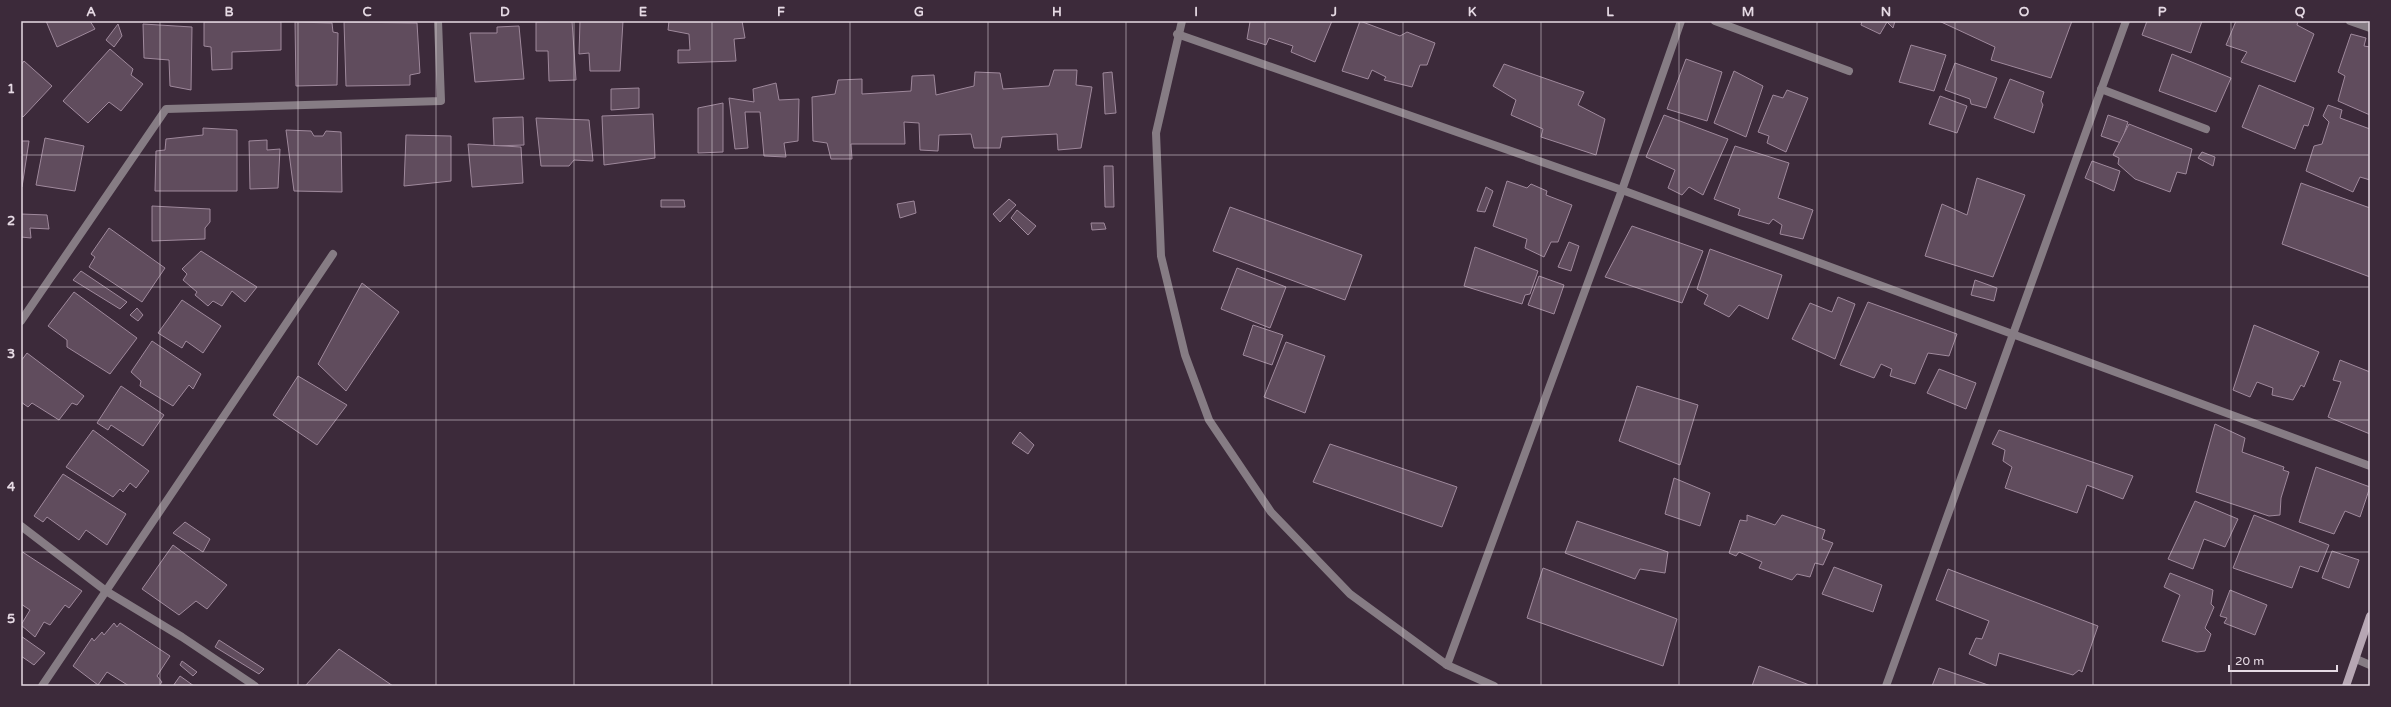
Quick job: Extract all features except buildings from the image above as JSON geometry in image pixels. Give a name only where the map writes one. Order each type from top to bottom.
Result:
[{"type":"main road","points":[[2346,686],[2370,616]]},
{"type":"street","points":[[21,321],[166,109],[442,101],[438,21]]},
{"type":"street","points":[[1182,21],[1156,133],[1161,256],[1184,355],[1209,420],[1270,512],[1350,594],[1447,665],[1494,686]]},
{"type":"street","points":[[1447,665],[1622,190],[1681,21]]},
{"type":"street","points":[[1716,21],[1849,71]]},
{"type":"street","points":[[1886,686],[2126,21]]},
{"type":"street","points":[[2350,21],[2370,28]]},
{"type":"street","points":[[1178,34],[1622,190],[2370,466]]},
{"type":"street","points":[[2101,89],[2206,129]]},
{"type":"street","points":[[42,686],[333,254]]},
{"type":"street","points":[[21,526],[106,591],[182,637],[255,686]]},
{"type":"street","points":[[2356,659],[2370,665]]}]
